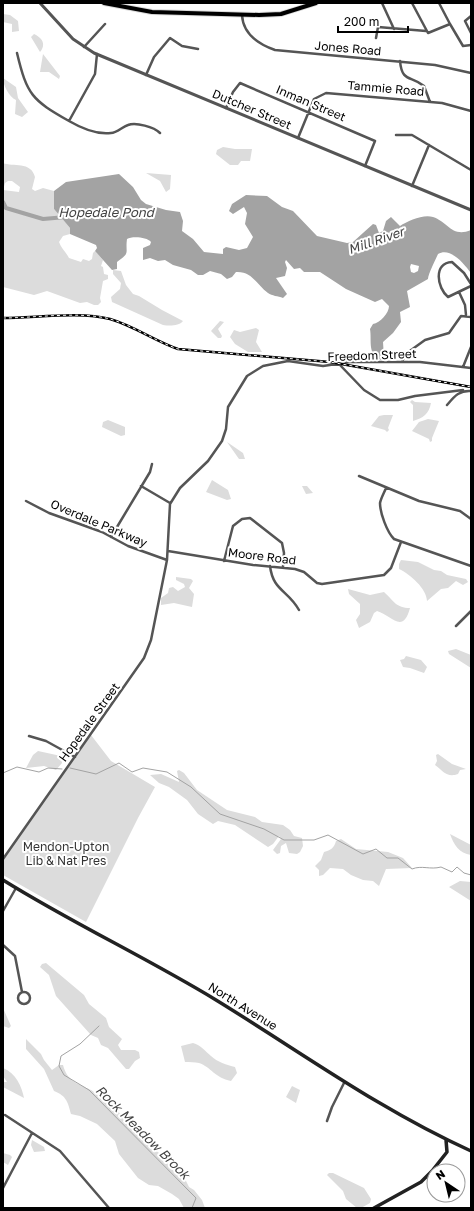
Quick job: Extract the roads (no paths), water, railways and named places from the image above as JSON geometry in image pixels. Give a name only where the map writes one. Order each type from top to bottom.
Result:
[{"type":"main road","points":[[104,3],[152,12],[242,15],[281,14],[316,3]]},
{"type":"main road","name":"North Avenue","points":[[3,880],[214,999],[344,1083],[446,1140],[471,1151]]},
{"type":"main road","points":[[446,1140],[447,1152]]},
{"type":"main road","points":[[374,1208],[421,1182],[447,1152],[456,1144]]},
{"type":"street","name":"Dutcher Street","points":[[40,3],[66,33],[84,47],[97,54],[471,210]]},
{"type":"street","points":[[382,3],[394,29]]},
{"type":"street","points":[[412,3],[426,31]]},
{"type":"street","points":[[439,3],[461,44],[464,46],[471,45]]},
{"type":"street","name":"Jones Road","points":[[242,15],[244,25],[252,37],[264,46],[275,50],[435,65],[471,73]]},
{"type":"street","points":[[471,16],[465,20],[471,33]]},
{"type":"street","points":[[84,47],[105,24]]},
{"type":"street","points":[[376,38],[378,27],[426,31],[428,33],[450,24]]},
{"type":"street","points":[[146,75],[154,57],[170,38],[174,42],[189,48],[198,48]]},
{"type":"street","points":[[17,53],[25,80],[34,98],[42,105],[69,121],[88,130],[101,133],[113,133],[126,126],[132,125],[150,128],[160,133]]},
{"type":"street","points":[[69,121],[95,74],[97,54]]},
{"type":"street","points":[[400,61],[404,75],[410,80],[424,86],[430,102]]},
{"type":"street","name":"Inman Street","points":[[226,108],[233,92],[240,83],[375,141],[365,166]]},
{"type":"street","name":"Tammie Road","points":[[298,138],[315,98],[327,93],[445,103],[471,111]]},
{"type":"street","points":[[396,135],[411,135],[471,170]]},
{"type":"street","points":[[412,186],[429,145]]},
{"type":"street","points":[[452,262],[467,276],[471,285],[448,297],[441,289],[439,274],[445,264],[452,262]]},
{"type":"street","points":[[459,292],[465,305],[466,315]]},
{"type":"street","points":[[402,361],[407,353],[425,340],[449,333],[460,317],[466,315],[471,317]]},
{"type":"street","points":[[463,367],[471,347]]},
{"type":"street","name":"Freedom Street","points":[[162,584],[168,551],[168,508],[170,503],[180,488],[208,461],[222,441],[226,429],[228,408],[241,385],[251,373],[260,367],[281,361],[297,361],[323,366],[402,361],[471,368]]},
{"type":"street","points":[[340,364],[364,390],[380,400],[398,400],[416,396],[463,390],[471,391]]},
{"type":"street","points":[[447,405],[463,390]]},
{"type":"street","points":[[111,537],[152,464]]},
{"type":"street","points":[[359,476],[419,501],[460,511],[471,519]]},
{"type":"street","points":[[141,486],[170,503]]},
{"type":"street","points":[[386,488],[381,499],[381,509],[390,534],[394,539],[471,566]]},
{"type":"street","name":"Overdale Parkway","points":[[26,501],[49,513],[111,537],[134,549],[167,560]]},
{"type":"street","points":[[224,561],[233,526],[242,519],[250,518],[282,543],[284,567]]},
{"type":"street","name":"Moore Road","points":[[168,551],[224,561],[284,567],[301,571],[317,583],[322,584],[384,575],[391,568],[401,542]]},
{"type":"street","points":[[270,566],[271,576],[275,585],[291,598],[299,610]]},
{"type":"street","name":"Hopedale Street","points":[[3,859],[144,658],[151,640],[162,584]]},
{"type":"street","points":[[456,626],[471,611]]},
{"type":"street","points":[[29,736],[46,741],[75,757]]},
{"type":"street","points":[[3,911],[16,888]]},
{"type":"street","points":[[3,945],[15,956],[22,992],[18,999],[21,1003],[27,1003],[30,996],[27,992],[22,992]]},
{"type":"street","points":[[327,1121],[344,1083]]},
{"type":"street","points":[[5,1115],[60,1152],[109,1208]]},
{"type":"street","points":[[3,1188],[32,1133]]},
{"type":"water","name":"Hopedale Pond","points":[[119,174],[133,187],[141,200],[146,204],[166,210],[180,212],[183,221],[182,231],[193,239],[204,252],[223,254],[223,249],[226,247],[239,250],[247,248],[253,237],[245,224],[247,213],[244,207],[233,214],[229,211],[232,204],[246,195],[267,196],[282,207],[293,211],[317,236],[347,243],[353,242],[373,224],[376,225],[379,233],[383,231],[386,221],[391,217],[400,226],[411,220],[429,216],[438,219],[455,231],[465,232],[471,230],[471,273],[461,261],[452,255],[443,252],[438,254],[428,279],[407,291],[410,307],[400,312],[401,322],[393,333],[383,342],[384,358],[381,360],[372,351],[370,329],[373,324],[384,317],[389,309],[389,306],[382,299],[375,302],[346,289],[320,272],[304,272],[300,268],[294,269],[286,260],[285,262],[287,268],[285,276],[276,278],[287,294],[283,298],[270,294],[254,279],[241,272],[236,272],[232,277],[227,279],[221,274],[210,271],[203,275],[198,275],[191,270],[173,265],[165,260],[158,261],[150,258],[143,260],[143,248],[150,245],[151,242],[143,238],[127,239],[126,254],[117,262],[117,269],[112,270],[95,251],[97,248],[96,245],[70,234],[70,228],[54,209],[54,191],[66,182]],"holes":[[[411,264],[419,266],[418,271],[414,273],[411,272]]]},
{"type":"waterway","name":"Mill River","points":[[3,202],[6,208],[43,219],[66,217]]},
{"type":"waterway","points":[[70,768],[96,774],[119,763],[132,772],[143,768],[167,772],[191,787],[220,814],[264,829],[284,840],[314,840],[328,835],[363,854],[376,849],[387,858],[398,858],[412,869],[419,867],[441,867],[452,872],[457,867],[464,873],[471,875]]},
{"type":"waterway","points":[[3,773],[17,767],[39,772],[48,768],[62,769]]},
{"type":"waterway","name":"Rock Meadow Brook","points":[[99,1026],[80,1044],[61,1056],[59,1066],[64,1075],[89,1090],[196,1198],[192,1208]]},
{"type":"railway","points":[[3,318],[85,315],[119,322],[178,349],[330,362],[471,387]]},
{"type":"park label","name":"Mendon-Upton Lib & Nat Pres","points":[[66,853]]}]
